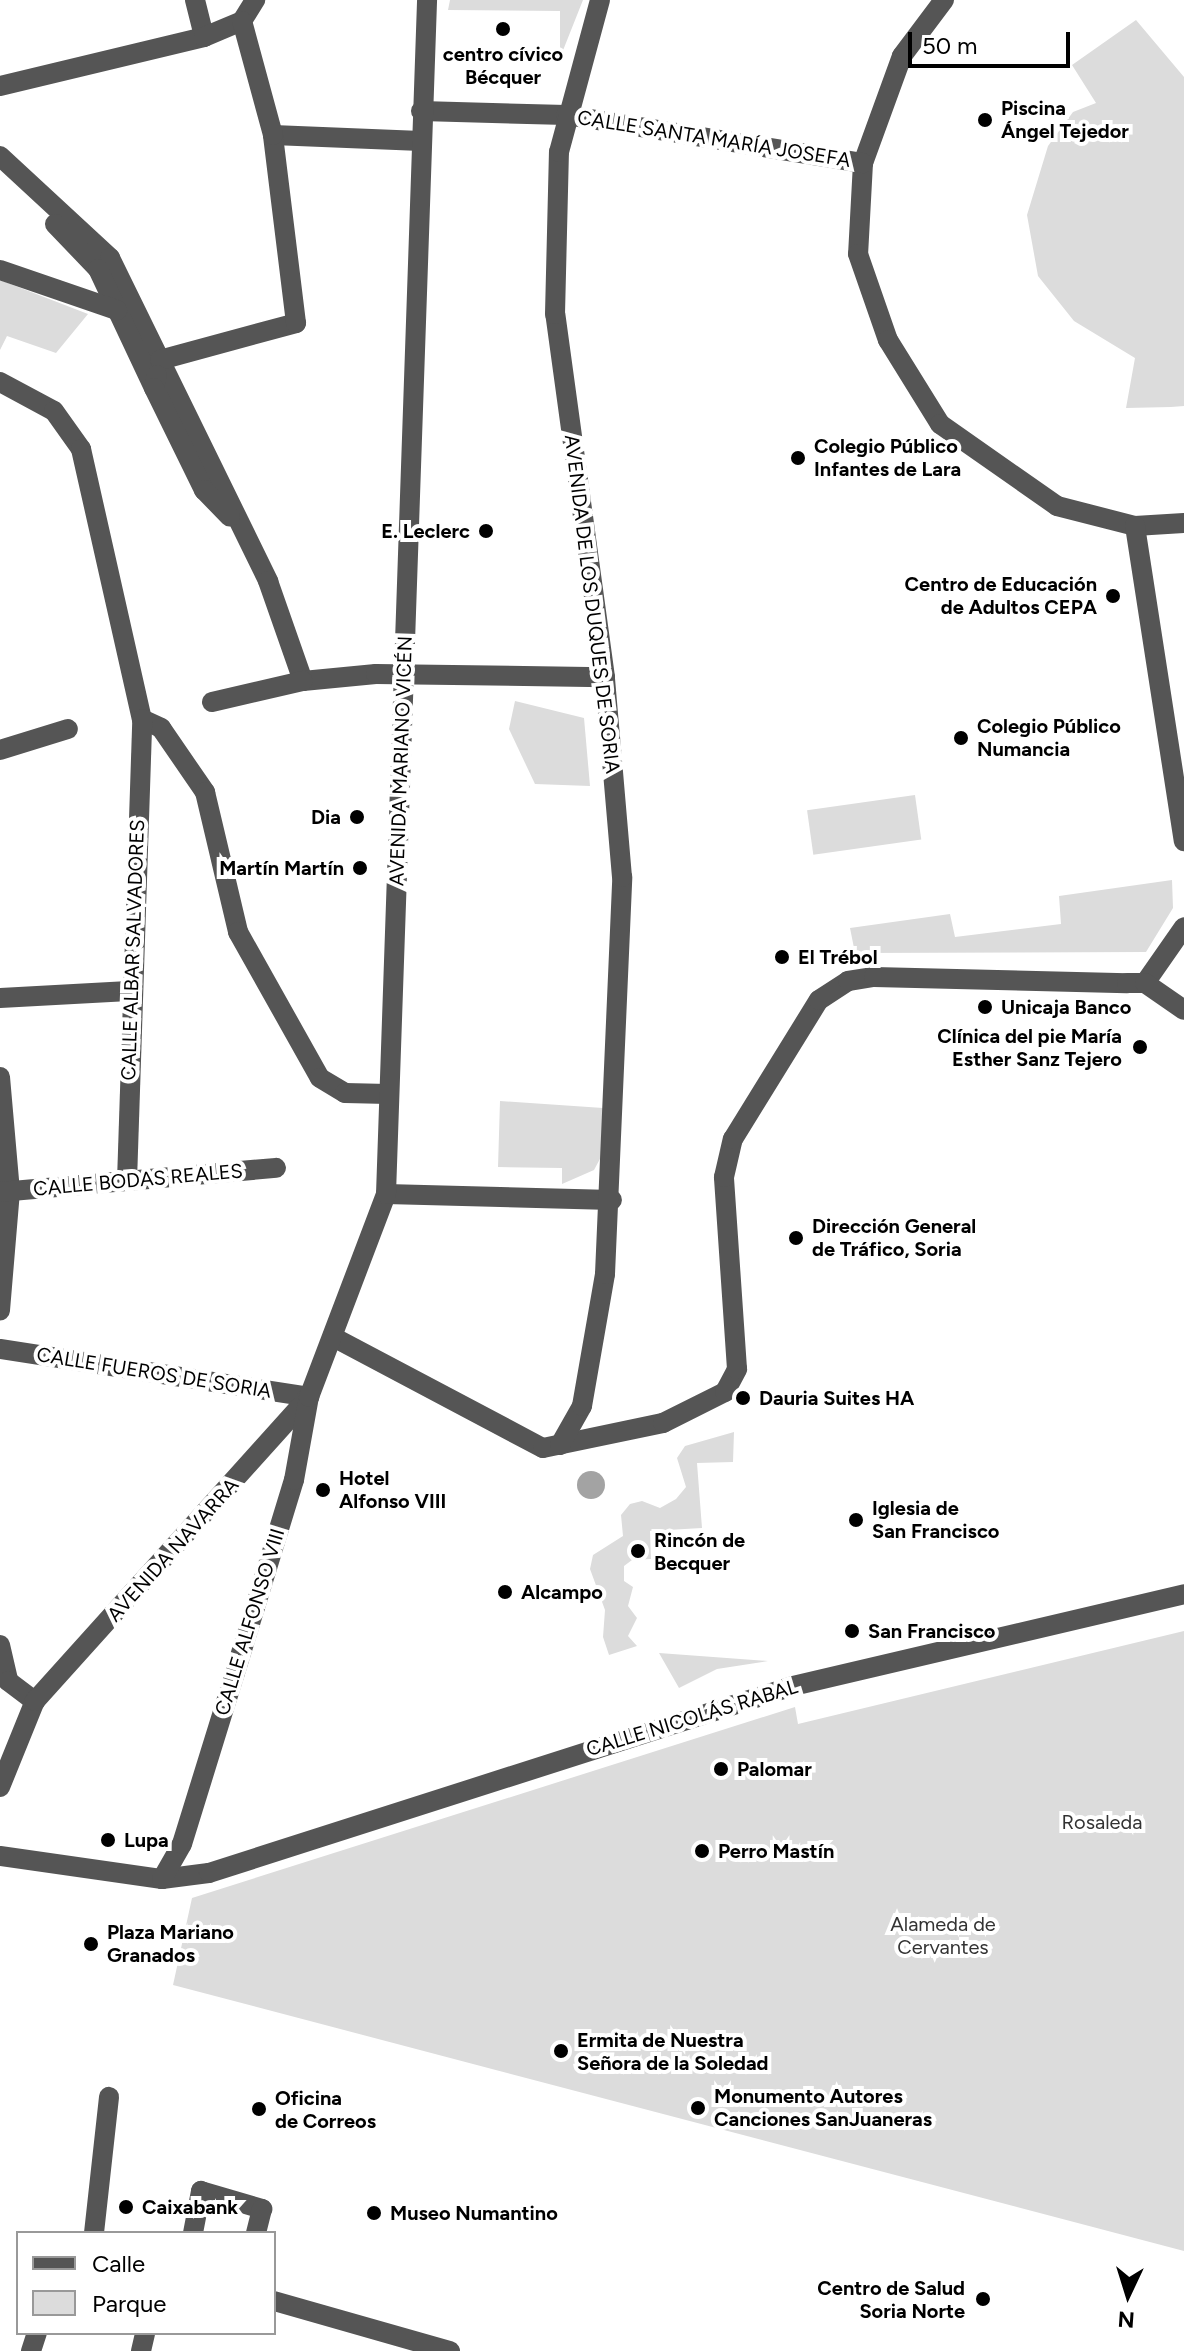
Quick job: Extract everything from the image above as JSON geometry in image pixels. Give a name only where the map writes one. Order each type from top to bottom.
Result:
[{"type":"street","points":[[195,0],[204,37]]},
{"type":"street","points":[[0,86],[204,37],[242,21],[255,0]]},
{"type":"street","name":"AVENIDA MARIANO VICÉN","points":[[415,0],[414,67],[421,111]]},
{"type":"street","name":"AVENIDA MARIANO VICÉN","points":[[309,1397],[335,1338],[386,1194],[427,0]]},
{"type":"street","name":"AVENIDA DE LOS DUQUES DE SORIA","points":[[560,1445],[576,1421],[589,1378],[612,1200],[622,877],[605,677],[555,314],[559,152],[566,115],[600,0]]},
{"type":"street","points":[[937,2],[902,56],[863,163],[858,254],[888,340],[940,424],[1057,506],[1135,526],[1184,523]]},
{"type":"street","points":[[160,360],[296,323],[273,135],[242,21]]},
{"type":"street","name":"CALLE SANTA MARÍA JOSEFA","points":[[421,111],[566,115],[863,163]]},
{"type":"street","points":[[273,135],[421,141]]},
{"type":"street","points":[[0,156],[110,258],[246,535],[303,681]]},
{"type":"street","points":[[21,176],[34,202],[98,269],[204,490],[246,535]]},
{"type":"street","points":[[0,270],[117,310]]},
{"type":"street","points":[[154,388],[160,360]]},
{"type":"street","name":"CALLE ALBAR SALVADORES","points":[[0,382],[54,411],[81,449],[142,719],[129,991],[127,1181]]},
{"type":"street","points":[[1135,526],[1184,841]]},
{"type":"street","points":[[212,702],[303,681],[376,674],[405,677],[605,677]]},
{"type":"street","points":[[142,719],[161,728],[205,792],[238,932],[320,1078],[345,1093],[388,1094]]},
{"type":"street","points":[[0,750],[68,729]]},
{"type":"street","points":[[1145,983],[1184,927]]},
{"type":"street","points":[[335,1338],[534,1445],[560,1445],[663,1423],[725,1392],[737,1369],[724,1177],[733,1139],[819,1000],[848,981],[874,977],[1145,983],[1184,1010]]},
{"type":"street","points":[[0,998],[129,991]]},
{"type":"street","points":[[0,1077],[5,1192],[0,1311]]},
{"type":"street","name":"CALLE BODAS REALES","points":[[5,1192],[276,1168]]},
{"type":"street","points":[[386,1194],[612,1200]]},
{"type":"street","name":"CALLE FUEROS DE SORIA","points":[[0,1349],[309,1397]]},
{"type":"street","name":"AVENIDA NAVARRA","points":[[0,1787],[35,1701],[309,1397]]},
{"type":"street","name":"CALLE ALFONSO VIII","points":[[162,1879],[182,1844],[294,1480],[309,1397]]},
{"type":"street","name":"CALLE NICOLÁS RABAL","points":[[209,1873],[793,1686],[1184,1594]]},
{"type":"street","points":[[0,1645],[8,1681],[35,1701]]},
{"type":"street","points":[[182,1844],[209,1873]]},
{"type":"street","points":[[0,1856],[162,1879],[209,1873]]},
{"type":"street","points":[[94,2231],[109,2097]]},
{"type":"street","points":[[193,2231],[201,2191],[262,2209],[256,2231]]},
{"type":"street","points":[[276,2302],[450,2351]]},
{"type":"green space","points":[[450,0],[583,0],[560,58],[560,11],[448,10]]},
{"type":"green space","points":[[1136,20],[1184,77],[1184,406],[1126,408],[1135,358],[1074,321],[1038,276],[1027,215],[1048,146],[1073,112],[1096,103],[1072,65]]},
{"type":"green space","points":[[0,280],[88,314],[56,353],[7,336],[0,350]]},
{"type":"green space","points":[[515,701],[584,718],[590,786],[535,784],[509,729]]},
{"type":"green space","points":[[915,795],[921,840],[813,855],[807,810]]},
{"type":"green space","points":[[1172,880],[1173,908],[1146,952],[855,953],[850,928],[950,914],[955,937],[1061,924],[1059,896]]},
{"type":"green space","points":[[500,1101],[603,1108],[601,1157],[594,1170],[562,1184],[562,1168],[498,1167]]},
{"type":"green space","points":[[734,1432],[733,1462],[697,1463],[702,1528],[650,1531],[651,1559],[632,1560],[624,1566],[624,1581],[633,1587],[628,1606],[637,1618],[628,1636],[637,1646],[609,1655],[603,1637],[605,1610],[590,1569],[593,1555],[623,1536],[621,1515],[630,1504],[642,1501],[660,1508],[676,1499],[686,1487],[677,1458],[685,1446]]},
{"type":"green space","name":"Alameda de Cervantes","points":[[1184,1631],[1184,2251],[173,1985],[192,1898],[795,1707],[798,1724]]},
{"type":"green space","points":[[659,1653],[768,1661],[717,1669],[679,1688]]},
{"type":"shaded area","points":[[591,1471],[601,1475],[605,1485],[601,1495],[591,1499],[581,1495],[577,1485],[581,1475]]},
{"type":"place","name":"centro cívico Bécquer","points":[[503,29]]},
{"type":"place","name":"Piscina Ángel Tejedor","points":[[985,120]]},
{"type":"place","name":"Colegio Público Infantes de Lara","points":[[798,458]]},
{"type":"place","name":"E. Leclerc","points":[[486,531]]},
{"type":"place","name":"Centro de Educación de Adultos CEPA","points":[[1113,596]]},
{"type":"place","name":"Colegio Público Numancia","points":[[961,738]]},
{"type":"place","name":"Dia","points":[[357,817]]},
{"type":"place","name":"Martín Martín","points":[[360,868]]},
{"type":"place","name":"El Trébol","points":[[782,957]]},
{"type":"place","name":"Unicaja Banco","points":[[985,1007]]},
{"type":"place","name":"Clínica del pie María Esther Sanz Tejero","points":[[1140,1047]]},
{"type":"place","name":"Dirección General de Tráfico, Soria","points":[[796,1238]]},
{"type":"place","name":"Dauria Suites HA","points":[[743,1398]]},
{"type":"place","name":"Hotel Alfonso VIII","points":[[323,1490]]},
{"type":"place","name":"Iglesia de San Francisco","points":[[856,1520]]},
{"type":"place","name":"Rincón de Becquer","points":[[638,1551]]},
{"type":"place","name":"Alcampo","points":[[505,1592]]},
{"type":"place","name":"San Francisco","points":[[852,1631]]},
{"type":"place","name":"Palomar","points":[[721,1769]]},
{"type":"place","name":"Lupa","points":[[108,1840]]},
{"type":"place","name":"Perro Mastín","points":[[702,1851]]},
{"type":"place","name":"Plaza Mariano Granados","points":[[91,1944]]},
{"type":"place","name":"Ermita de Nuestra Señora de la Soledad","points":[[561,2051]]},
{"type":"place","name":"Monumento Autores Canciones SanJuaneras","points":[[698,2108]]},
{"type":"place","name":"Oficina de Correos","points":[[259,2109]]},
{"type":"place","name":"Caixabank","points":[[126,2207]]},
{"type":"place","name":"Museo Numantino","points":[[374,2213]]},
{"type":"place","name":"Centro de Salud Soria Norte","points":[[983,2299]]},
{"type":"park label","name":"Rosaleda","points":[[1102,1822]]}]
